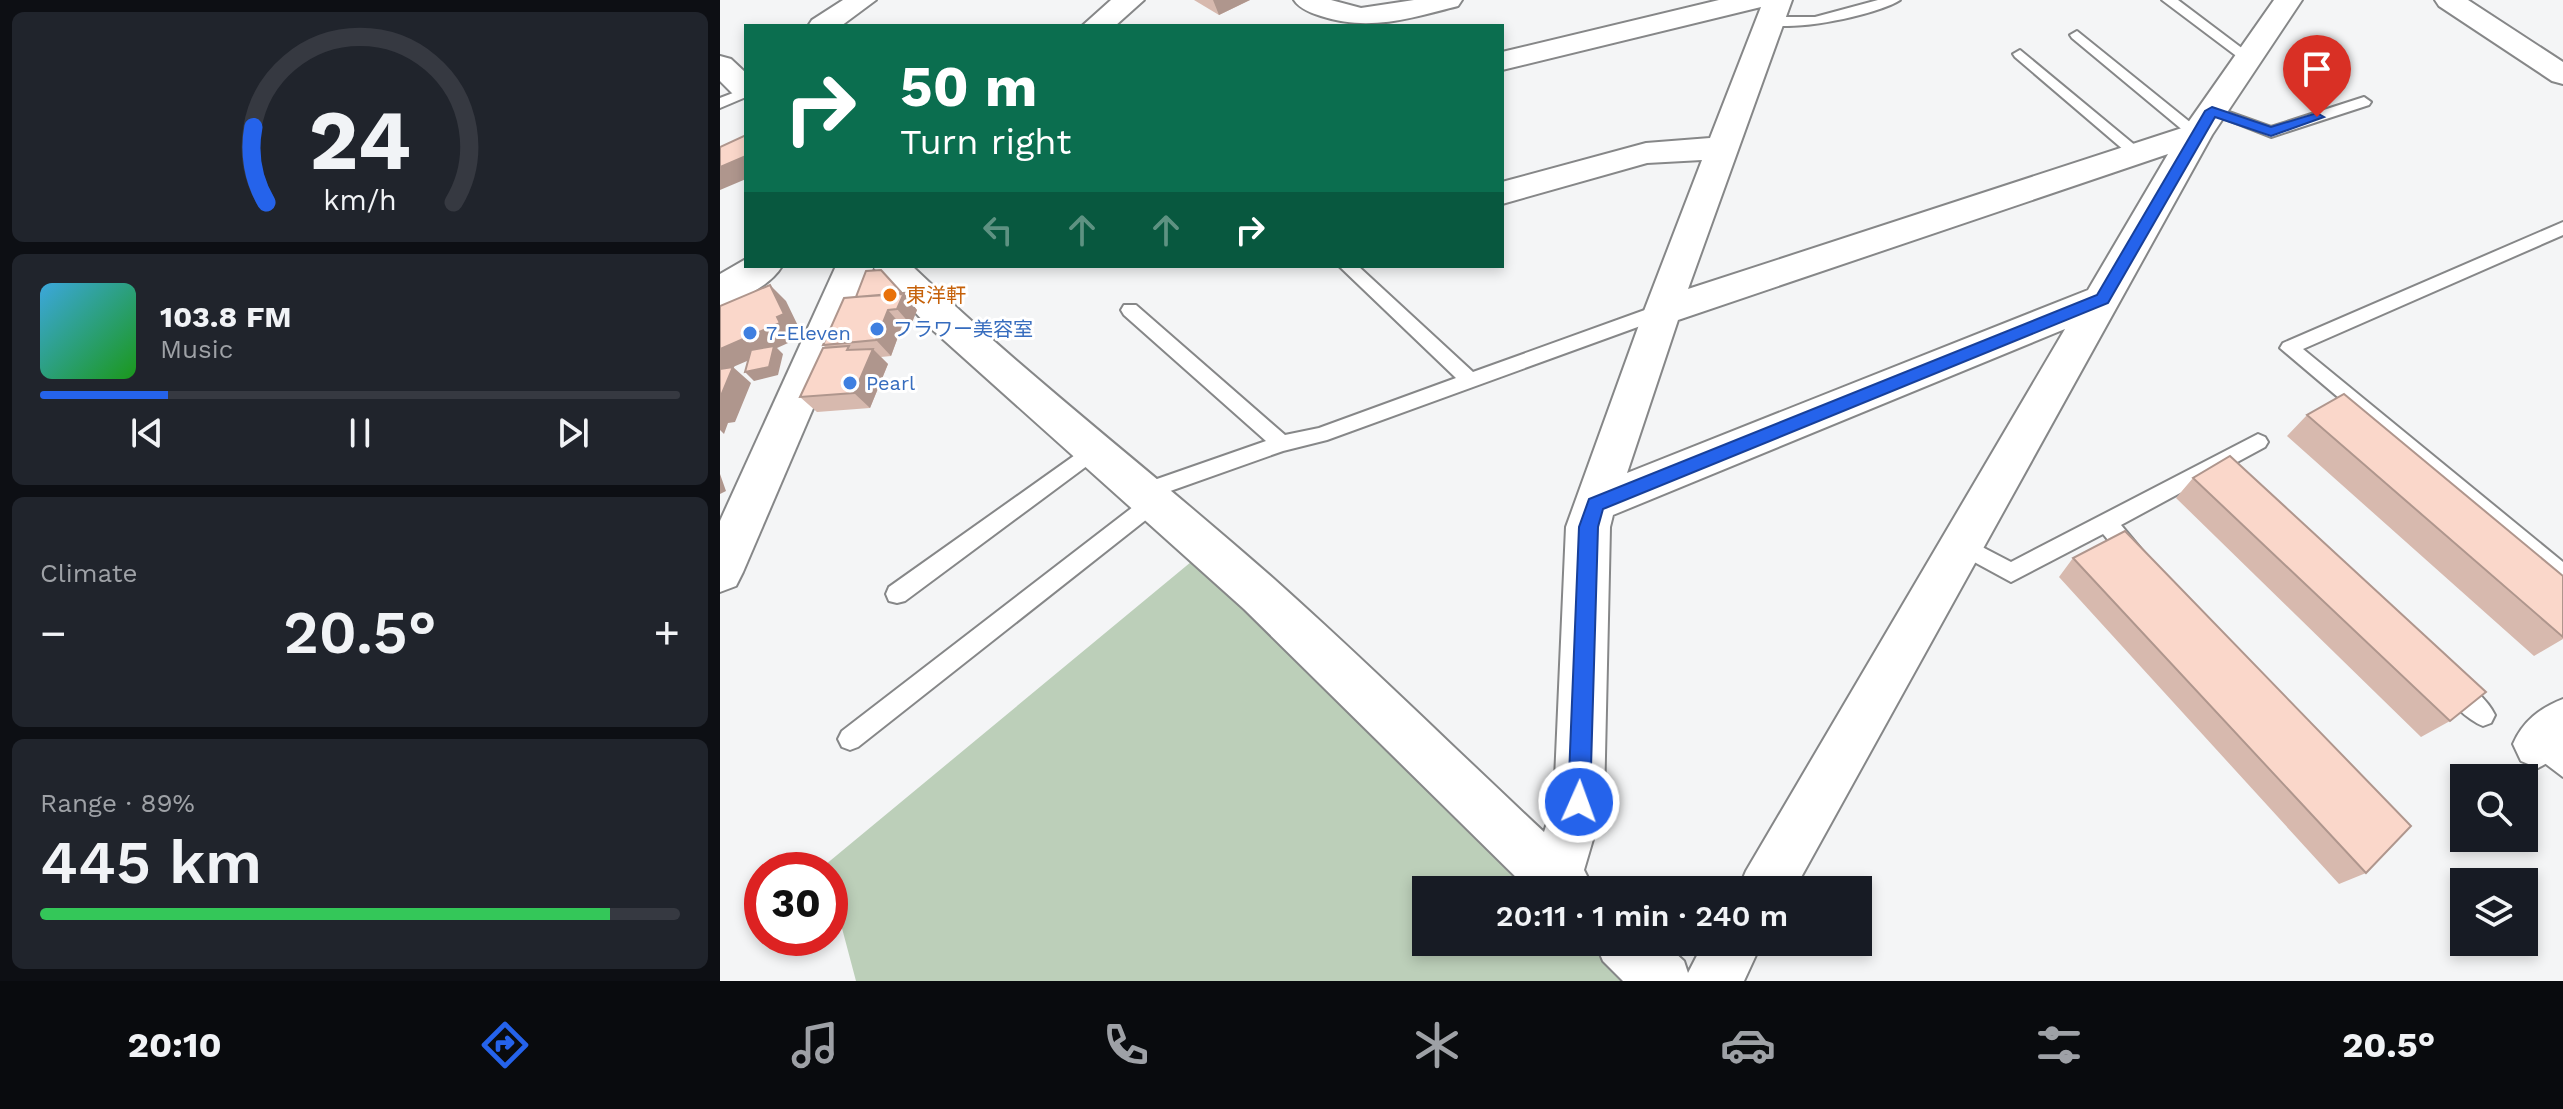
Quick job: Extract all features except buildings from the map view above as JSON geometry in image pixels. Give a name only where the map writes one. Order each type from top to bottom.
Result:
[{"type":"main road","points":[[1099,24],[1129,0]]},
{"type":"main road","points":[[720,292],[760,268]]},
{"type":"main road","points":[[720,572],[886,268]]},
{"type":"street","points":[[825,24],[862,0]]},
{"type":"street","points":[[1312,1],[1325,9],[1364,19],[1448,0]]},
{"type":"street","points":[[1773,876],[2204,123],[2288,0]]},
{"type":"street","points":[[2449,0],[2563,75]]},
{"type":"street","points":[[1504,61],[1767,7],[1588,527],[1579,802],[1563,876]]},
{"type":"street","points":[[1662,311],[2137,154],[2204,123]]},
{"type":"street","points":[[1504,192],[1646,153],[1721,148]]},
{"type":"street","points":[[888,268],[1092,451],[1260,595],[1553,876]]},
{"type":"street","points":[[1595,504],[2102,299]]},
{"type":"street","points":[[1637,956],[1664,981]]},
{"type":"street","points":[[1713,981],[1727,956]]},
{"type":"lane","points":[[1767,7],[1815,21],[1893,0]]},
{"type":"lane","points":[[2169,0],[2248,58]]},
{"type":"lane","points":[[2077,35],[2204,123],[2271,132],[2364,102]]},
{"type":"lane","points":[[2020,54],[2137,154]]},
{"type":"lane","points":[[2563,228],[2289,348],[2563,575]]},
{"type":"lane","points":[[1349,268],[1468,379]]},
{"type":"lane","points":[[1130,310],[1282,443]]},
{"type":"lane","points":[[850,739],[1149,497],[1282,443],[1320,435],[1662,311]]},
{"type":"lane","points":[[2327,408],[2348,396]]},
{"type":"lane","points":[[1961,545],[2011,573],[2106,523],[2220,471],[2258,442]]},
{"type":"lane","points":[[897,594],[1092,451]]},
{"type":"lane","points":[[2106,523],[2148,567]]},
{"type":"lane","points":[[2437,672],[2483,715]]},
{"type":"green space","points":[[1197,557],[1534,876],[1412,876],[1412,956],[1619,956],[1645,981],[856,981],[848,951],[848,852],[841,852]]},
{"type":"place","name":"東洋軒","points":[[890,295]]},
{"type":"place","name":"フラワー美容室","points":[[877,329]]},
{"type":"place","name":"7-Eleven","points":[[750,333]]},
{"type":"place","name":"Pearl","points":[[850,383]]},
{"type":"route","points":[[1579,802],[1588,527],[1595,504],[2102,299],[2212,111],[2271,132],[2317,117]]}]
